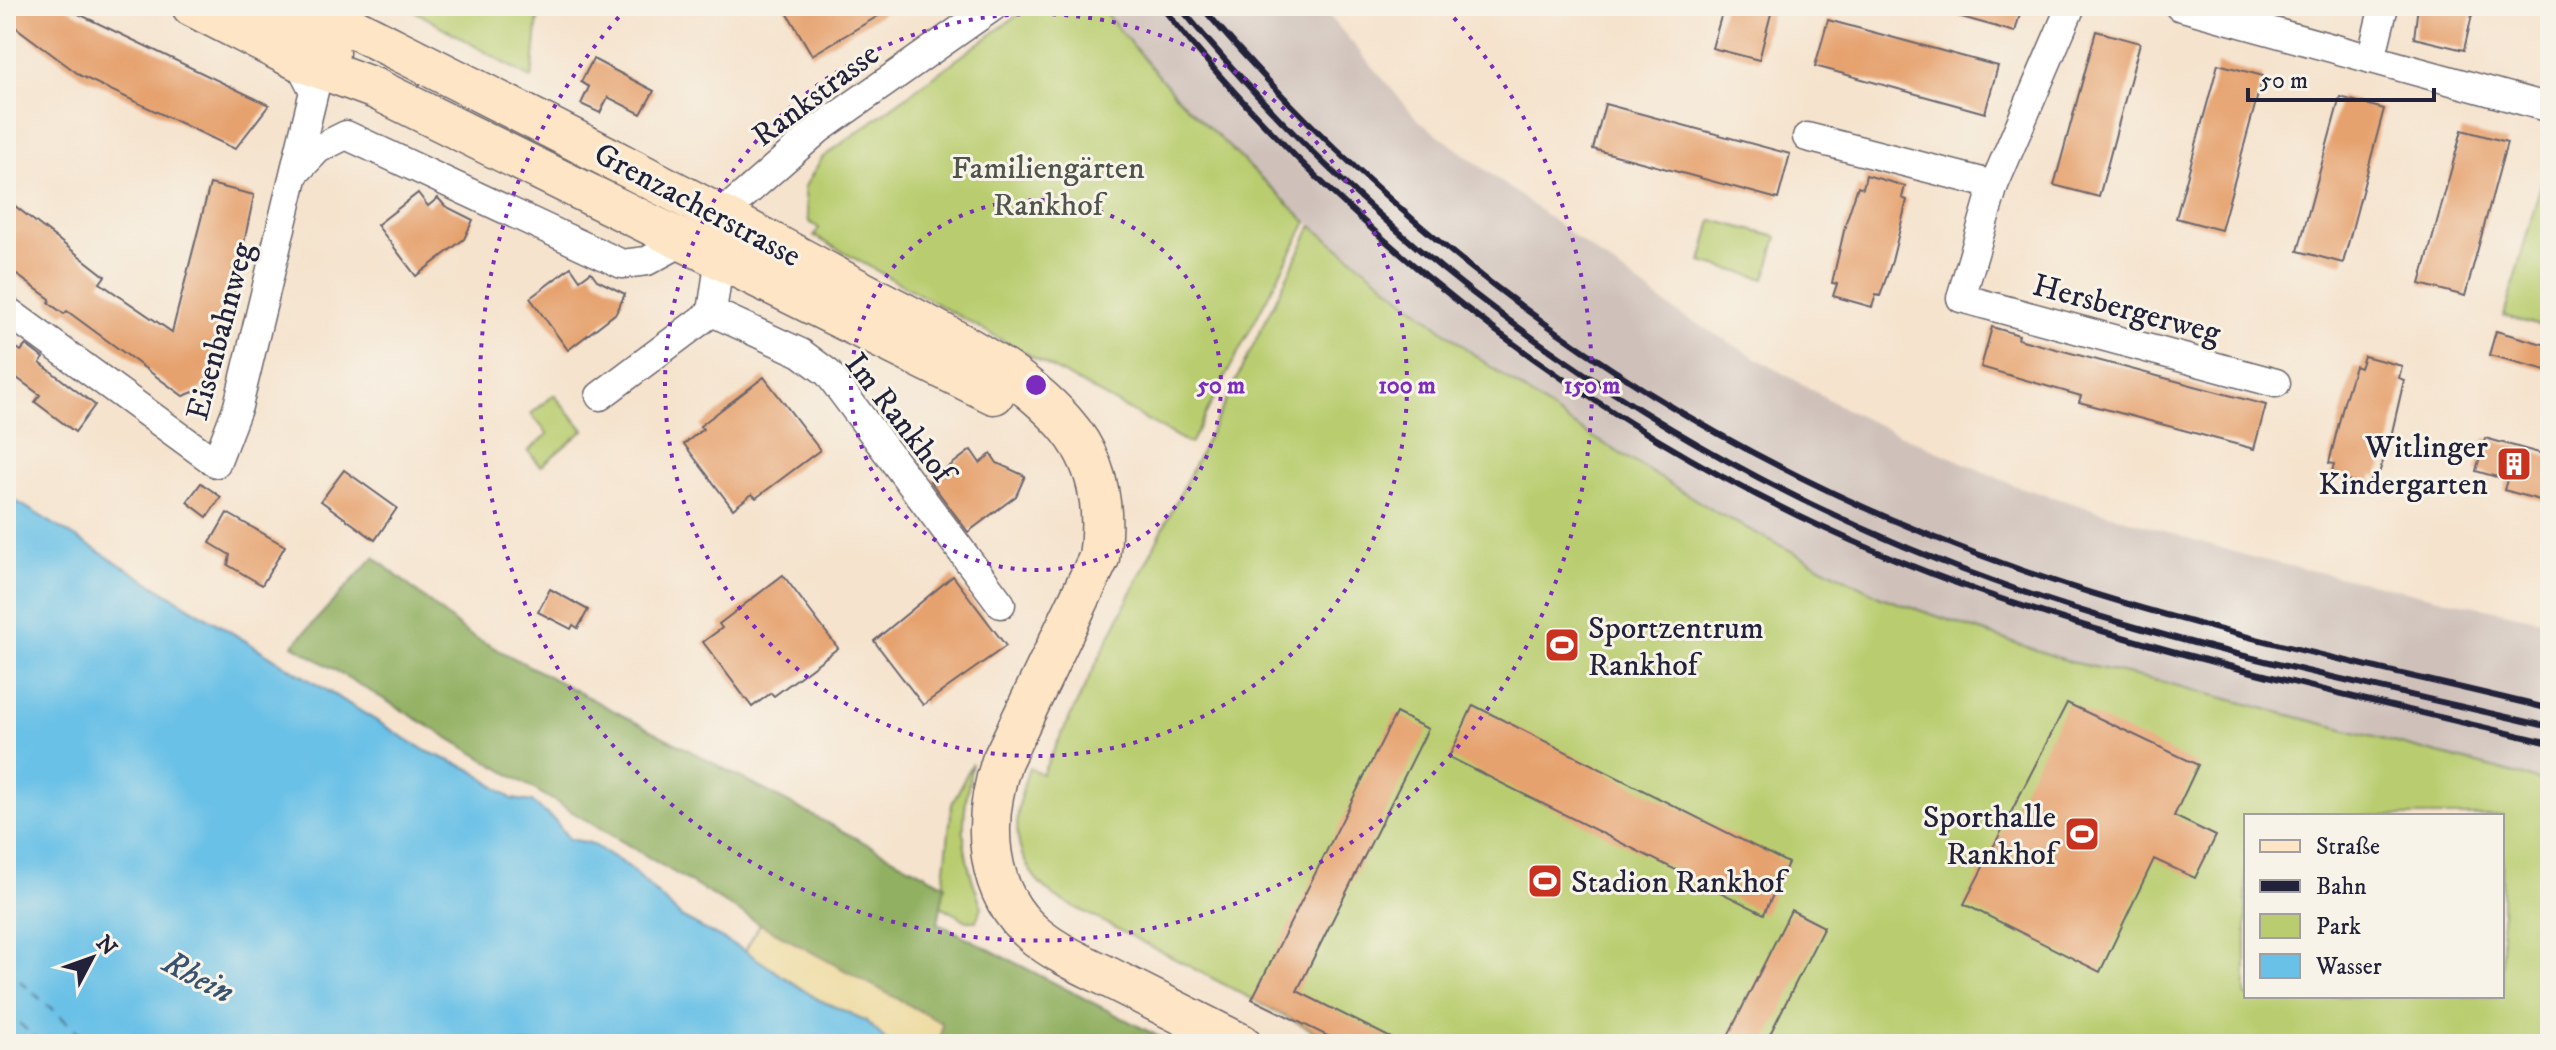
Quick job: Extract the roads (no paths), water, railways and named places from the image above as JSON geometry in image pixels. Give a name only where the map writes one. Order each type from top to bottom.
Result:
[{"type":"main road","name":"Grenzacherstrasse","points":[[192,6],[306,75],[376,89],[997,395],[1064,422]]},
{"type":"main road","points":[[264,6],[376,89]]},
{"type":"main road","name":"Grenzacherstrasse","points":[[283,6],[329,13],[721,215],[1008,372],[1064,422],[1080,443],[1101,497],[1103,530],[1099,558],[1002,761],[990,797],[989,850],[1006,897],[1034,935],[1073,959],[1241,1044]]},
{"type":"main road","points":[[703,248],[721,215]]},
{"type":"street","name":"Rankstrasse","points":[[721,215],[819,129],[994,6]]},
{"type":"street","points":[[1807,137],[1994,185],[2071,6]]},
{"type":"street","points":[[2179,6],[2550,108]]},
{"type":"street","points":[[2371,59],[2384,6]]},
{"type":"street","name":"Grenzacherstrasse","points":[[306,75],[346,135],[622,264],[703,248]]},
{"type":"street","name":"Eisenbahnweg","points":[[6,310],[216,463],[238,406],[295,174],[306,75]]},
{"type":"street","points":[[295,174],[318,149],[346,135]]},
{"type":"street","name":"Hersbergerweg","points":[[1994,185],[1961,298],[2276,383]]},
{"type":"street","points":[[600,396],[712,312],[703,248]]},
{"type":"street","name":"Im Rankhof","points":[[712,312],[801,353],[828,373],[1001,604]]},
{"type":"water","name":"Rhein","points":[[6,495],[426,751],[472,770],[512,799],[532,802],[556,822],[569,839],[590,843],[629,867],[681,917],[745,951],[817,999],[865,1020],[890,1044],[6,1044]]},
{"type":"railway","points":[[1161,6],[1244,103],[1334,194],[1431,279],[1533,358],[1640,429],[1752,492],[1868,547],[1987,594],[2056,617],[2266,676],[2550,743]]},
{"type":"railway","points":[[1179,6],[1265,103],[1357,194],[1455,278],[1558,356],[1666,426],[1779,488],[1897,543],[2018,590],[2083,611],[2215,649],[2550,727]]},
{"type":"railway","points":[[1201,6],[1287,101],[1378,189],[1473,270],[1573,344],[1678,411],[1787,471],[1902,524],[2021,570],[2086,591],[2284,646],[2550,709]]},
{"type":"place","name":"Witlinger Kindergarten","points":[[2514,464]]},
{"type":"place","name":"Sportzentrum Rankhof","points":[[1562,645]]},
{"type":"place","name":"Sporthalle Rankhof","points":[[2082,834]]},
{"type":"place","name":"Stadion Rankhof","points":[[1545,881]]},
{"type":"park label","name":"Familiengärten Rankhof","points":[[1048,186]]}]
